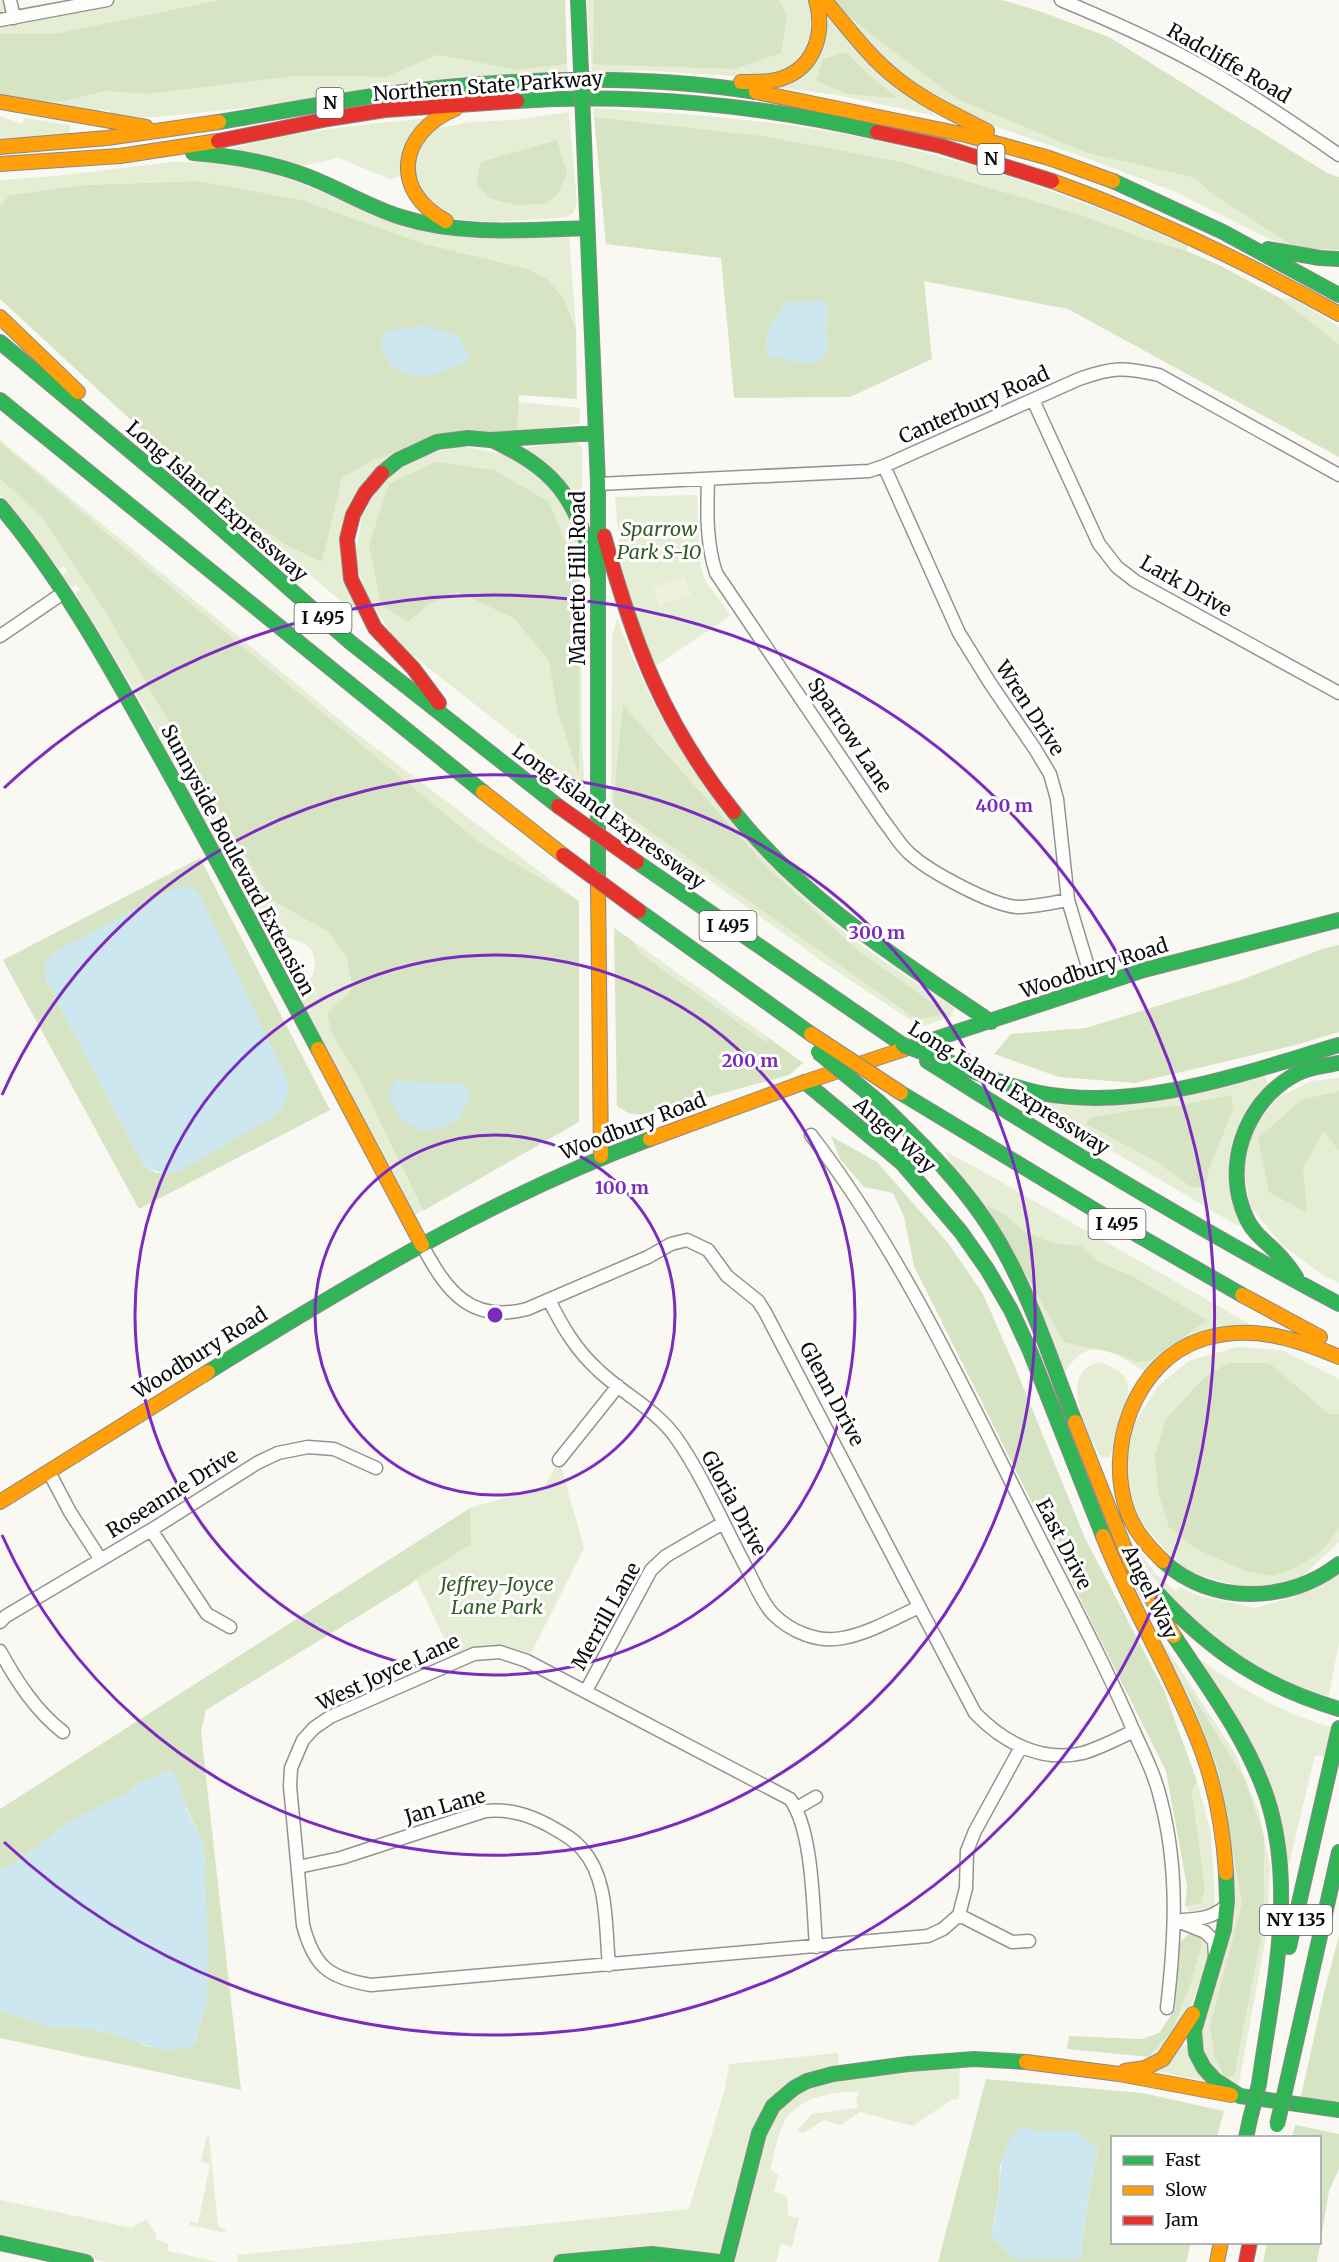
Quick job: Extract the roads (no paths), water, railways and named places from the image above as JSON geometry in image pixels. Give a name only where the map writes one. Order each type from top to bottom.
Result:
[{"type":"main road","name":"Manetto Hill Road","points":[[578,0],[598,484],[598,888],[601,1156]]},
{"type":"main road","points":[[707,87],[727,82],[774,80],[785,77],[806,64],[818,43],[820,19],[816,0]]},
{"type":"main road","points":[[824,0],[875,58],[901,81],[941,108],[1026,150]]},
{"type":"main road","name":"Northern State Parkway","points":[[0,147],[98,140],[406,92],[497,84],[626,82],[707,87],[814,103],[941,128],[1026,150],[1150,196],[1254,247],[1339,296]]},
{"type":"main road","name":"Northern State Parkway","points":[[0,164],[51,162],[157,151],[386,110],[545,98],[615,98],[721,106],[779,113],[894,134],[995,160],[1069,186],[1205,241],[1254,266],[1339,315]]},
{"type":"main road","points":[[0,102],[164,129]]},
{"type":"main road","points":[[465,105],[446,113],[426,126],[411,150],[407,169],[410,186],[423,208],[435,217],[451,223],[482,226],[587,225]]},
{"type":"main road","points":[[157,151],[211,154],[272,164],[402,217],[448,229],[480,232],[587,225]]},
{"type":"main road","points":[[1254,247],[1339,259]]},
{"type":"main road","points":[[0,317],[190,501]]},
{"type":"main road","name":"Long Island Expressway","points":[[0,342],[190,501],[350,642],[558,806],[859,1017],[951,1077],[1037,1131],[1247,1255],[1339,1304]]},
{"type":"main road","name":"I 495","points":[[0,400],[396,723],[563,855],[790,1020],[806,1036],[1122,1227],[1239,1294],[1339,1347]]},
{"type":"main road","points":[[0,418],[163,533]]},
{"type":"main road","points":[[459,729],[413,668],[375,628],[351,579],[347,539],[353,515],[365,493],[380,475],[398,460],[437,442],[468,438],[490,440],[596,433]]},
{"type":"main road","points":[[490,440],[537,463],[554,479],[580,520],[598,578]]},
{"type":"main road","name":"Sunnyside Boulevard Extension","points":[[0,506],[42,560],[102,651],[243,907],[422,1245]]},
{"type":"main road","points":[[598,514],[623,607],[654,686],[681,738],[717,790],[769,851],[817,897],[863,935],[991,1022]]},
{"type":"main road","name":"Woodbury Road","points":[[0,1502],[207,1370],[314,1306],[480,1213],[601,1156],[806,1082],[1094,987],[1155,968],[1339,920]]},
{"type":"main road","points":[[806,1036],[919,1139],[998,1240],[1040,1331],[1134,1571],[1158,1614],[1238,1735],[1264,1790],[1276,1831],[1281,1866],[1281,1922],[1258,2084]]},
{"type":"main road","points":[[903,1045],[1034,1092],[1096,1099],[1144,1095],[1184,1088],[1339,1046]]},
{"type":"main road","points":[[1302,1285],[1280,1256],[1253,1230],[1246,1217],[1236,1185],[1238,1150],[1260,1103],[1283,1081],[1312,1067],[1339,1064]]},
{"type":"main road","name":"Angel Way","points":[[806,1082],[902,1163],[961,1232],[987,1269],[1011,1310],[1030,1351],[1105,1542],[1196,1732],[1208,1769],[1224,1839],[1226,1906],[1224,1929],[1194,2031],[1196,2054],[1204,2068],[1215,2080],[1240,2096],[1332,2110]]},
{"type":"main road","points":[[1339,1357],[1298,1340],[1261,1333],[1226,1334],[1194,1342],[1167,1359],[1149,1379],[1133,1403],[1122,1435],[1118,1470],[1125,1505],[1142,1539],[1168,1567],[1199,1585],[1231,1594],[1269,1594],[1305,1586],[1339,1564]]},
{"type":"main road","points":[[1116,1529],[1156,1593],[1180,1619],[1212,1647],[1246,1671],[1286,1693],[1339,1709]]},
{"type":"main road","name":"NY 135","points":[[1246,2136],[1339,1728]]},
{"type":"main road","name":"NY 135","points":[[1276,2131],[1339,1852]]},
{"type":"main road","points":[[1285,2091],[1339,1908]]},
{"type":"main road","points":[[1115,2073],[1145,2068],[1163,2059],[1187,2026],[1208,1984]]},
{"type":"main road","points":[[726,2262],[764,2121],[771,2108],[782,2096],[807,2080],[840,2072],[960,2060],[1006,2060],[1115,2073],[1240,2096]]},
{"type":"main road","points":[[0,2243],[86,2262]]},
{"type":"main road","points":[[1217,2262],[1221,2244]]},
{"type":"main road","points":[[1246,2262],[1250,2244]]},
{"type":"main road","points":[[561,2262],[652,2254],[720,2262]]},
{"type":"street","points":[[10,0],[14,18]]},
{"type":"street","points":[[0,20],[107,0]]},
{"type":"street","name":"Radcliffe Road","points":[[1061,0],[1118,24],[1202,66],[1273,108],[1339,154]]},
{"type":"street","name":"Canterbury Road","points":[[598,484],[855,473],[884,466],[1079,379],[1109,369],[1131,368],[1159,375],[1339,475]]},
{"type":"street","name":"Lark Drive","points":[[1033,400],[1099,544],[1117,567],[1135,581],[1339,693]]},
{"type":"street","name":"Wren Drive","points":[[884,466],[959,633],[1050,774],[1058,799],[1068,900],[1094,987]]},
{"type":"street","name":"Sparrow Lane","points":[[708,480],[707,527],[710,555],[716,573],[883,820],[908,853],[959,885],[1015,907],[1068,900]]},
{"type":"street","points":[[0,636],[63,593]]},
{"type":"street","name":"East Drive","points":[[811,1135],[845,1179],[912,1289],[1108,1673],[1150,1763],[1161,1801],[1173,1866],[1175,1920],[1167,2007]]},
{"type":"street","name":"Glenn Drive","points":[[422,1245],[447,1286],[462,1301],[495,1314],[511,1313],[549,1300],[648,1257],[671,1244],[687,1240],[708,1250],[727,1276],[758,1301],[765,1312],[975,1713],[1011,1742],[1050,1755],[1084,1752],[1134,1731]]},
{"type":"street","name":"Gloria Drive","points":[[549,1300],[566,1333],[578,1349],[599,1371],[657,1417],[676,1437],[697,1471],[766,1604],[785,1624],[801,1633],[820,1639],[842,1638],[867,1631],[919,1607]]},
{"type":"street","points":[[559,1460],[618,1386]]},
{"type":"street","name":"Roseanne Drive","points":[[0,1622],[6,1616],[151,1530],[257,1463],[291,1449],[308,1447],[334,1449],[376,1468]]},
{"type":"street","points":[[49,1472],[70,1512],[101,1560]]},
{"type":"street","name":"Merrill Lane","points":[[586,1691],[651,1570],[666,1556],[723,1523]]},
{"type":"street","points":[[151,1530],[207,1614],[230,1627]]},
{"type":"street","points":[[0,1651],[31,1701],[48,1720],[63,1732]]},
{"type":"street","name":"West Joyce Lane","points":[[797,1808],[790,1799],[765,1785],[586,1691],[514,1656],[500,1652],[486,1652],[455,1661],[330,1717],[314,1728],[303,1740],[293,1760],[290,1786],[303,1925],[308,1946],[323,1968],[341,1979],[371,1985],[393,1985],[928,1936],[943,1929],[959,1915]]},
{"type":"street","points":[[1021,1747],[975,1831],[967,1851],[966,1888],[959,1915],[1012,1942],[1029,1941]]},
{"type":"street","points":[[816,1797],[797,1808],[807,1852],[816,1947]]},
{"type":"street","name":"Jan Lane","points":[[298,1867],[341,1858],[485,1811],[518,1812],[567,1836],[582,1848],[593,1863],[602,1894],[609,1965]]},
{"type":"street","points":[[1175,1920],[1205,1919],[1216,1915],[1226,1906]]},
{"type":"street","points":[[1175,1920],[1205,1932],[1214,1941],[1215,1959]]},
{"type":"water","points":[[827,301],[828,347],[822,359],[808,364],[767,356],[766,333],[786,302]]},
{"type":"water","points":[[424,326],[459,336],[470,360],[442,372],[421,376],[402,373],[393,367],[380,341],[387,331]]},
{"type":"water","points":[[188,886],[198,892],[290,1086],[284,1105],[273,1117],[180,1171],[161,1172],[144,1166],[45,978],[45,964],[53,953],[175,888]]},
{"type":"water","points":[[395,1080],[443,1084],[460,1082],[471,1098],[458,1119],[443,1128],[421,1131],[403,1121],[389,1097]]},
{"type":"water","points":[[170,1770],[175,1773],[188,1812],[204,1845],[208,1946],[207,2001],[195,2043],[191,2047],[165,2051],[108,2033],[80,2027],[57,2028],[0,2011],[0,1870],[20,1860],[68,1822],[111,1800],[125,1796],[138,1784]]},
{"type":"water","points":[[1021,2127],[1037,2131],[1077,2131],[1098,2149],[1080,2259],[1015,2259],[991,2236],[1005,2150]]},
{"type":"park label","name":"Sparrow Park S-10","points":[[659,540]]},
{"type":"park label","name":"Jeffrey-Joyce Lane Park","points":[[497,1596]]}]
